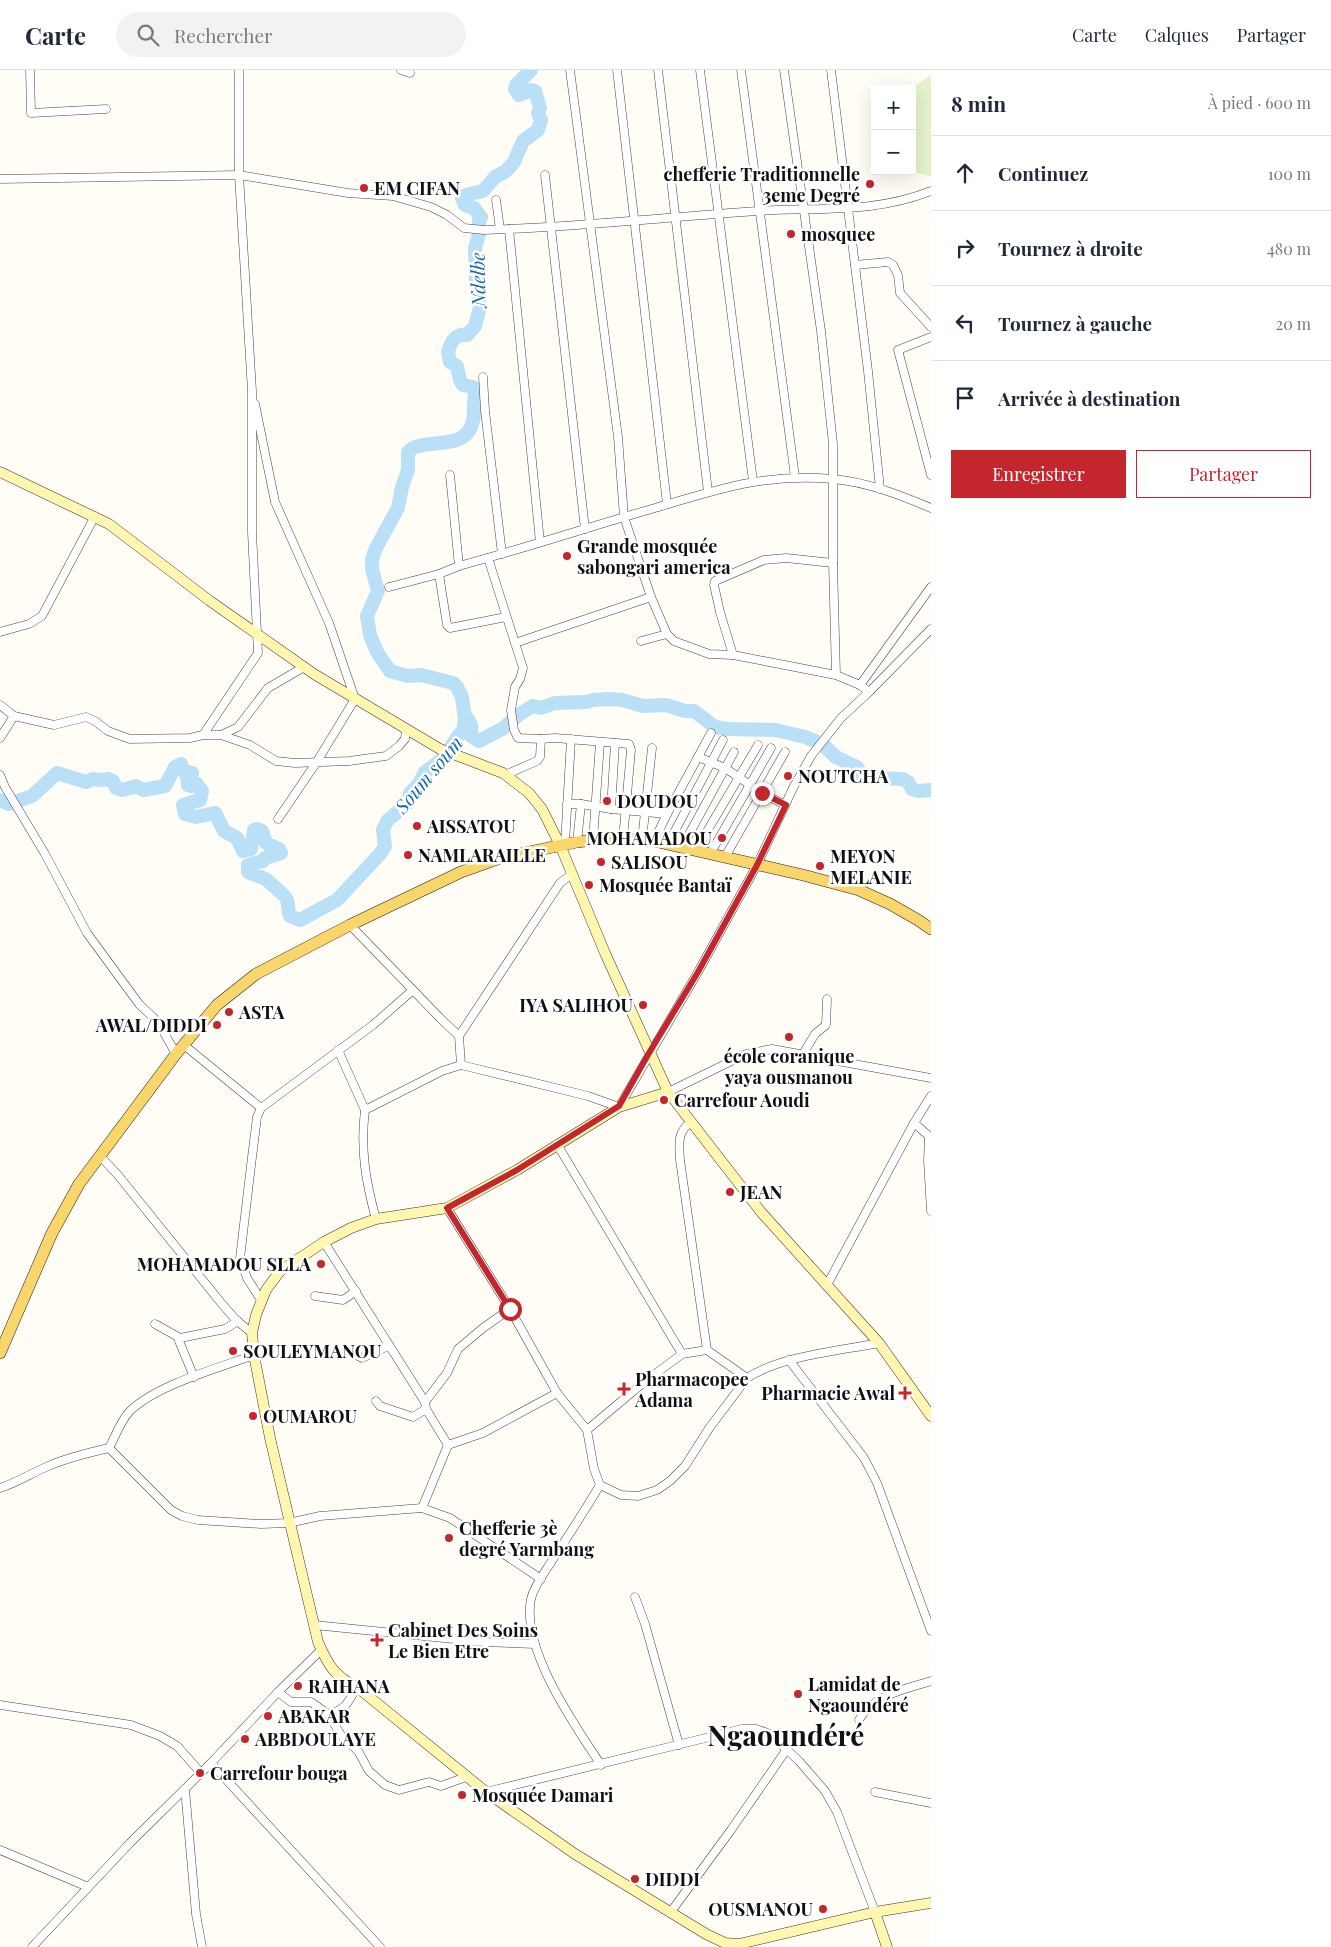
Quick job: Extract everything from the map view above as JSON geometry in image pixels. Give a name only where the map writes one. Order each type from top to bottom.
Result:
[{"type":"main road","points":[[0,1353],[52,1233],[79,1184],[180,1049],[217,1005],[256,974],[350,925],[461,872],[500,858],[577,842],[622,839],[654,841],[803,875],[859,890],[890,904],[931,929]]},
{"type":"street","points":[[30,70],[31,113],[106,109]]},
{"type":"street","points":[[203,735],[258,653],[252,532],[252,390],[239,175],[239,70]]},
{"type":"street","points":[[401,70],[410,73]]},
{"type":"street","points":[[570,70],[618,437],[624,517],[651,597],[667,634],[674,641],[709,654],[733,656],[836,675],[860,685],[869,692]]},
{"type":"street","points":[[617,70],[667,504]]},
{"type":"street","points":[[658,70],[708,492]]},
{"type":"street","points":[[700,70],[753,481]]},
{"type":"street","points":[[741,70],[796,477]]},
{"type":"street","points":[[784,70],[821,331],[833,444],[833,562],[836,675]]},
{"type":"street","points":[[831,70],[856,265],[880,489]]},
{"type":"street","points":[[0,179],[239,175],[348,193],[393,196],[431,207],[464,228],[484,230],[550,227],[761,211],[849,209],[870,207],[931,191]]},
{"type":"street","points":[[545,175],[585,529]]},
{"type":"street","points":[[496,200],[505,229],[540,542]]},
{"type":"street","points":[[856,265],[888,262],[893,265],[898,275],[900,293],[931,327]]},
{"type":"street","points":[[931,337],[900,349],[898,352],[931,475]]},
{"type":"street","points":[[484,377],[485,411],[502,554]]},
{"type":"street","points":[[252,390],[275,502],[329,623],[355,699]]},
{"type":"street","points":[[0,472],[109,524],[304,667],[406,730],[440,749],[505,775],[529,793],[542,809],[562,845],[572,874],[649,1053],[668,1092],[761,1212],[879,1343],[931,1416]]},
{"type":"street","points":[[450,475],[459,566]]},
{"type":"street","points":[[389,587],[439,574],[459,566],[708,492],[753,481],[796,477],[834,479],[880,489],[931,508]]},
{"type":"street","points":[[0,632],[29,624],[42,616],[95,516]]},
{"type":"street","points":[[488,558],[523,668],[512,695],[513,726],[518,738],[572,739],[600,743],[615,742],[629,744],[632,747],[627,810],[622,839]]},
{"type":"street","points":[[733,656],[720,612],[714,585],[715,581],[764,560],[786,558],[833,562]]},
{"type":"street","points":[[439,574],[447,625],[450,628],[506,617]]},
{"type":"street","points":[[860,685],[931,587]]},
{"type":"street","points":[[515,643],[651,597]]},
{"type":"street","points":[[619,1106],[698,972],[757,865],[811,756],[820,742],[841,718],[931,629]]},
{"type":"street","points":[[641,641],[667,634]]},
{"type":"street","points":[[221,735],[238,727],[268,688],[304,667]]},
{"type":"street","points":[[278,819],[316,763],[355,699]]},
{"type":"street","points":[[0,705],[14,716],[54,725],[86,717],[108,731],[130,739],[190,738],[203,735],[221,735],[250,745],[276,761],[316,763],[386,756],[405,739],[406,730]]},
{"type":"street","points":[[0,746],[0,740],[14,716]]},
{"type":"street","points":[[654,841],[712,733]]},
{"type":"street","points":[[505,775],[537,761],[542,745],[541,739]]},
{"type":"street","points":[[562,845],[572,739]]},
{"type":"street","points":[[668,844],[723,740]]},
{"type":"street","points":[[611,809],[615,742]]},
{"type":"street","points":[[593,840],[600,743]]},
{"type":"street","points":[[696,850],[758,746]]},
{"type":"street","points":[[642,840],[652,748]]},
{"type":"street","points":[[710,854],[772,748]]},
{"type":"street","points":[[682,847],[734,752]]},
{"type":"street","points":[[725,857],[785,752]]},
{"type":"street","points":[[698,757],[725,768],[750,786],[786,805]]},
{"type":"street","points":[[0,776],[45,854],[87,933],[140,1004],[180,1049],[261,1108]]},
{"type":"street","points":[[567,804],[667,814]]},
{"type":"street","points":[[577,842],[581,804]]},
{"type":"street","points":[[462,1065],[460,1036],[560,883],[572,874]]},
{"type":"street","points":[[350,925],[460,1036]]},
{"type":"street","points":[[261,1300],[247,1278],[240,1258],[257,1117],[261,1108],[373,1025],[413,990]]},
{"type":"street","points":[[803,1054],[815,1034],[826,1025],[827,999]]},
{"type":"street","points":[[931,1078],[772,1049],[746,1054],[668,1092],[619,1106],[517,1170],[447,1208],[376,1219],[351,1228],[324,1242],[280,1271],[261,1300],[252,1333],[254,1355],[270,1438],[314,1625],[321,1650],[341,1680],[357,1687],[466,1777],[575,1854],[670,1913],[725,1943],[739,1944],[875,1912],[931,1903]]},
{"type":"street","points":[[338,1050],[365,1110],[362,1154],[376,1219]]},
{"type":"street","points":[[365,1110],[442,1071],[462,1065],[588,1096],[619,1106]]},
{"type":"street","points":[[827,1285],[914,1123],[931,1096]]},
{"type":"street","points":[[691,1122],[681,1132],[679,1140],[680,1160],[707,1350]]},
{"type":"street","points":[[914,1123],[929,1136],[928,1161],[931,1212]]},
{"type":"street","points":[[557,1144],[682,1354]]},
{"type":"street","points":[[99,1155],[117,1174],[222,1304],[252,1333]]},
{"type":"street","points":[[447,1208],[510,1309],[557,1393],[587,1430],[594,1469],[600,1485],[621,1495],[638,1496],[658,1490],[670,1481],[685,1466],[710,1426],[747,1378],[760,1370],[789,1360],[879,1343]]},
{"type":"street","points":[[324,1242],[426,1406],[448,1445]]},
{"type":"street","points":[[315,1296],[343,1300],[356,1292]]},
{"type":"street","points":[[376,1401],[380,1406],[413,1416],[426,1406],[447,1373],[458,1349],[510,1309]]},
{"type":"street","points":[[154,1324],[180,1338],[225,1329],[238,1321]]},
{"type":"street","points":[[180,1338],[178,1341],[194,1377]]},
{"type":"street","points":[[354,1354],[362,1358],[388,1346]]},
{"type":"street","points":[[587,1430],[643,1383],[682,1354],[707,1350],[747,1378]]},
{"type":"street","points":[[0,1488],[14,1484],[44,1468],[69,1458],[109,1448],[128,1413],[140,1403],[159,1392],[194,1377],[254,1355]]},
{"type":"street","points":[[789,1360],[864,1458],[877,1483],[931,1631]]},
{"type":"street","points":[[422,1508],[448,1445],[483,1432],[557,1393]]},
{"type":"street","points":[[109,1448],[171,1510],[182,1516],[198,1520],[261,1524],[289,1523],[320,1516],[422,1508],[450,1518],[541,1579]]},
{"type":"street","points":[[600,1485],[541,1579],[532,1598],[530,1619],[535,1644],[551,1680],[572,1720],[601,1765]]},
{"type":"street","points":[[635,1597],[645,1624],[679,1745]]},
{"type":"street","points":[[314,1625],[484,1642],[535,1644]]},
{"type":"street","points":[[32,1947],[88,1887],[321,1650]]},
{"type":"street","points":[[859,1720],[868,1707],[880,1699],[931,1680]]},
{"type":"street","points":[[278,1692],[290,1702],[311,1702],[324,1712],[332,1713],[345,1706],[357,1687]]},
{"type":"street","points":[[0,1705],[131,1725],[160,1736],[177,1746],[201,1773]]},
{"type":"street","points":[[332,1713],[333,1722],[341,1735],[358,1751],[369,1771],[390,1788],[399,1790],[429,1782],[441,1786],[466,1777]]},
{"type":"street","points":[[486,1792],[742,1729],[756,1729],[770,1734],[799,1761],[825,1791],[837,1812],[887,1947]]},
{"type":"street","points":[[670,1913],[787,1749]]},
{"type":"street","points":[[211,1763],[380,1947]]},
{"type":"street","points":[[185,1789],[196,1914],[202,1947]]},
{"type":"street","points":[[875,1792],[931,1802]]},
{"type":"street","points":[[0,1850],[88,1887]]},
{"type":"green space","points":[[931,75],[931,176],[916,173],[916,86]]},
{"type":"waterway","name":"Ndelbe","points":[[465,720],[462,697],[453,683],[421,675],[408,676],[390,671],[377,652],[370,635],[367,616],[378,591],[372,569],[372,559],[398,508],[408,470],[408,452],[416,447],[458,439],[466,434],[472,424],[474,390],[473,387],[463,385],[457,366],[450,362],[448,352],[454,339],[460,335],[467,335],[475,326],[480,307],[478,300],[480,292],[476,282],[475,248],[481,217],[474,208],[465,205],[462,198],[466,195],[483,191],[495,177],[506,171],[514,162],[523,141],[538,130],[541,120],[538,113],[540,108],[535,91],[531,90],[519,95],[515,89],[516,85],[531,70]]},
{"type":"waterway","name":"Soum soum","points":[[0,800],[9,804],[32,796],[57,773],[86,782],[93,779],[108,779],[113,781],[116,788],[122,790],[136,786],[143,790],[165,786],[175,767],[181,764],[182,770],[192,773],[187,778],[188,785],[191,786],[196,783],[202,791],[200,800],[183,805],[185,814],[196,817],[215,813],[224,831],[237,838],[243,851],[251,849],[254,830],[262,831],[266,843],[279,849],[281,853],[248,865],[248,872],[262,877],[278,890],[287,900],[290,916],[300,920],[337,900],[380,854],[385,846],[383,830],[387,821],[408,803],[410,793],[419,784],[425,772],[444,758],[463,731],[465,720],[468,719],[471,725],[471,736],[479,741],[502,729],[521,713],[533,706],[541,708],[555,703],[609,699],[622,700],[643,706],[666,705],[685,711],[694,711],[715,727],[776,730],[805,737],[822,744],[836,757],[857,767],[861,774],[874,778],[903,779],[908,782],[912,789],[919,791],[931,790]]},
{"type":"place","name":"chefferie Traditionnelle 3eme Degré","points":[[870,184]]},
{"type":"place","name":"EM CIFAN","points":[[364,188]]},
{"type":"place","name":"mosquee","points":[[791,234]]},
{"type":"place","name":"Grande mosquée sabongari america","points":[[567,556]]},
{"type":"place","name":"NOUTCHA","points":[[788,776]]},
{"type":"place","name":"DOUDOU","points":[[607,801]]},
{"type":"place","name":"AISSATOU","points":[[417,826]]},
{"type":"place","name":"MOHAMADOU","points":[[722,838]]},
{"type":"place","name":"NAMLARAILLE","points":[[408,855]]},
{"type":"place","name":"SALISOU","points":[[601,862]]},
{"type":"place","name":"MEYON MELANIE","points":[[820,866]]},
{"type":"place","name":"Mosquée Bantaï","points":[[589,885]]},
{"type":"place","name":"IYA SALIHOU","points":[[643,1005]]},
{"type":"place","name":"ASTA","points":[[229,1012]]},
{"type":"place","name":"AWAL/DIDDI","points":[[217,1025]]},
{"type":"place","name":"école coranique yaya ousmanou","points":[[789,1037]]},
{"type":"place","name":"Carrefour Aoudi","points":[[664,1100]]},
{"type":"place","name":"JEAN","points":[[730,1192]]},
{"type":"place","name":"MOHAMADOU SLLA","points":[[321,1264]]},
{"type":"place","name":"SOULEYMANOU","points":[[233,1351]]},
{"type":"place","name":"Pharmacopee Adama","points":[[624,1389]]},
{"type":"place","name":"Pharmacie Awal","points":[[905,1393]]},
{"type":"place","name":"OUMAROU","points":[[253,1416]]},
{"type":"place","name":"Chefferie 3è degré Yarmbang","points":[[449,1538]]},
{"type":"place","name":"Cabinet Des Soins Le Bien Etre","points":[[377,1640]]},
{"type":"place","name":"RAIHANA","points":[[298,1686]]},
{"type":"place","name":"Lamidat de Ngaoundéré","points":[[798,1694]]},
{"type":"place","name":"ABAKAR","points":[[268,1716]]},
{"type":"place","name":"ABBDOULAYE","points":[[245,1739]]},
{"type":"place","name":"Carrefour bouga","points":[[200,1773]]},
{"type":"place","name":"Mosquée Damari","points":[[462,1795]]},
{"type":"place","name":"DIDDI","points":[[635,1879]]},
{"type":"place","name":"OUSMANOU","points":[[823,1909]]},
{"type":"district","name":"Ngaoundéré","points":[[786,1734]]},
{"type":"route","points":[[510,1309],[447,1208],[517,1170],[619,1106],[698,972],[757,865],[786,805],[762,793]]}]
